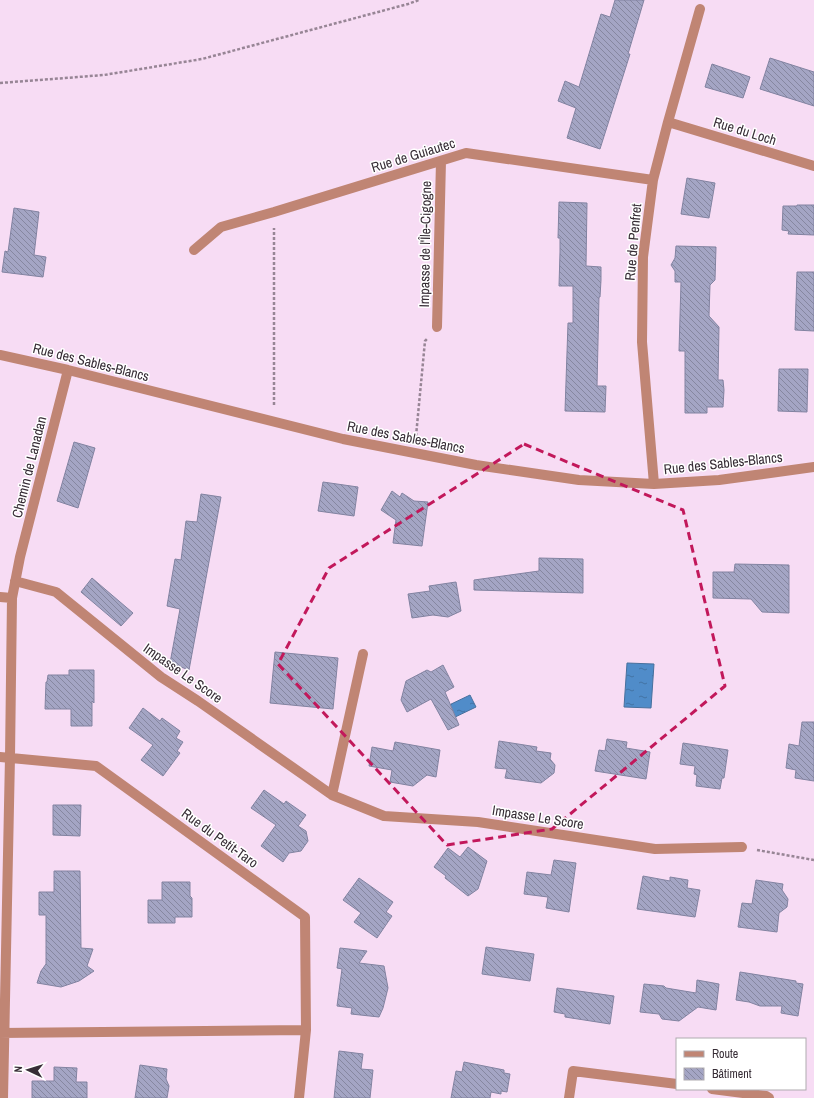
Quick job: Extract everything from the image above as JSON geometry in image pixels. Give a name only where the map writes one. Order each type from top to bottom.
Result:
[{"type":"street","name":"Rue de Penfret","points":[[654,484],[642,342],[643,257],[653,180],[700,9]]},
{"type":"street","name":"Rue du Loch","points":[[668,122],[814,166]]},
{"type":"street","name":"Rue de Guiautec","points":[[194,250],[221,227],[466,153],[653,180]]},
{"type":"street","name":"Impasse de l'Île-Cigogne","points":[[437,327],[441,161]]},
{"type":"street","name":"Rue des Sables-Blancs","points":[[0,355],[68,370],[343,439],[476,465],[579,480],[654,484],[719,480],[814,467]]},
{"type":"street","name":"Chemin de Lanadan","points":[[3,1098],[2,1033],[5,757],[12,598],[20,557],[68,370]]},
{"type":"street","name":"Impasse Le Score","points":[[15,581],[56,592],[161,677],[204,705],[332,795],[384,816],[478,822],[655,849],[741,847]]},
{"type":"street","points":[[0,597],[12,598]]},
{"type":"street","points":[[332,795],[363,654]]},
{"type":"street","name":"Rue du Petit-Taro","points":[[5,757],[96,766],[304,917],[306,1030],[299,1098]]},
{"type":"street","points":[[2,1033],[306,1030]]},
{"type":"street","points":[[569,1098],[573,1071],[676,1084]]},
{"type":"street","points":[[720,1090],[766,1096],[769,1098]]},
{"type":"path","points":[[0,82],[104,75],[202,59],[419,0]]},
{"type":"path","points":[[274,212],[274,421]]},
{"type":"path","points":[[414,453],[419,415],[425,341],[437,327]]},
{"type":"path","points":[[741,847],[814,860]]},
{"type":"highlighted area","points":[[524,444],[683,510],[725,686],[552,829],[447,845],[278,664],[329,568]]},
{"type":"water","points":[[627,663],[654,664],[651,708],[624,707]]},
{"type":"water","points":[[470,695],[476,707],[451,719],[445,707]]},
{"type":"building","points":[[615,0],[644,0],[628,54],[630,54],[600,149],[567,138],[576,108],[558,101],[565,81],[579,87],[601,14],[610,17]]},
{"type":"building","points":[[770,58],[814,72],[814,106],[760,89]]},
{"type":"building","points":[[712,64],[750,77],[743,98],[705,87]]},
{"type":"building","points":[[687,178],[715,183],[709,218],[681,214]]},
{"type":"building","points":[[559,202],[587,203],[586,266],[601,267],[597,386],[606,386],[605,412],[565,411],[568,323],[573,323],[573,286],[559,286]]},
{"type":"building","points":[[814,205],[814,235],[788,234],[789,231],[782,230],[783,206]]},
{"type":"building","points":[[14,208],[39,212],[34,255],[46,257],[43,277],[2,272],[5,251],[8,252]]},
{"type":"building","points":[[676,246],[716,247],[715,280],[710,285],[709,316],[719,327],[718,380],[723,380],[724,390],[723,407],[707,407],[707,413],[685,413],[685,351],[679,351],[681,282],[675,282],[675,271],[671,265],[675,258]]},
{"type":"building","points":[[797,272],[814,272],[814,331],[795,330]]},
{"type":"building","points":[[779,369],[808,369],[807,412],[778,411]]},
{"type":"building","points":[[74,442],[95,448],[78,508],[57,501]]},
{"type":"building","points":[[323,482],[358,487],[354,516],[318,511]]},
{"type":"building","points":[[392,491],[400,497],[402,493],[414,501],[428,502],[422,546],[393,543],[396,520],[381,510]]},
{"type":"building","points":[[201,494],[221,497],[189,670],[170,663],[180,609],[167,606],[175,559],[181,560],[186,521],[197,522]]},
{"type":"building","points":[[539,558],[583,559],[583,593],[474,590],[474,580],[539,571]]},
{"type":"building","points":[[735,564],[789,565],[789,613],[762,612],[751,599],[713,598],[713,572],[734,572]]},
{"type":"building","points":[[92,578],[133,613],[121,626],[81,592]]},
{"type":"building","points":[[456,582],[461,611],[448,617],[433,615],[412,618],[408,594],[430,591],[429,586]]},
{"type":"building","points":[[275,652],[338,658],[333,709],[270,703]]},
{"type":"building","points":[[443,665],[454,687],[445,692],[459,725],[448,730],[431,699],[407,712],[401,700],[406,681],[427,670],[431,672]]},
{"type":"building","points":[[69,670],[94,670],[92,726],[71,726],[71,709],[45,709],[46,682],[48,675],[69,675]]},
{"type":"building","points":[[143,708],[160,721],[162,718],[180,731],[176,738],[183,742],[177,751],[180,753],[163,776],[141,760],[153,745],[129,728]]},
{"type":"building","points":[[802,722],[814,722],[814,781],[795,778],[796,770],[786,768],[789,744],[799,746]]},
{"type":"building","points":[[607,739],[627,742],[626,748],[650,752],[646,779],[595,771],[599,750],[605,751]]},
{"type":"building","points":[[499,741],[537,747],[536,751],[551,753],[550,759],[555,765],[554,773],[541,783],[505,778],[507,769],[495,768]]},
{"type":"building","points":[[395,742],[440,750],[436,777],[427,775],[413,786],[390,782],[392,770],[369,766],[372,747],[393,751]]},
{"type":"building","points":[[683,743],[728,750],[724,778],[722,778],[720,789],[696,786],[697,775],[694,774],[695,766],[680,764]]},
{"type":"building","points":[[264,790],[284,804],[286,801],[306,815],[298,826],[306,831],[308,841],[301,851],[289,853],[283,862],[261,846],[276,825],[251,808]]},
{"type":"building","points":[[53,805],[81,805],[80,836],[53,835]]},
{"type":"building","points":[[468,847],[487,861],[478,889],[468,896],[445,878],[446,876],[434,867],[448,848],[460,857]]},
{"type":"building","points":[[554,860],[576,863],[569,912],[546,908],[548,897],[524,894],[527,872],[551,875]]},
{"type":"building","points":[[54,871],[80,871],[81,948],[93,949],[87,966],[94,971],[79,981],[61,987],[37,983],[41,971],[46,964],[46,915],[39,915],[39,892],[54,892]]},
{"type":"building","points":[[643,876],[670,881],[670,877],[688,880],[687,888],[700,890],[695,917],[637,909]]},
{"type":"building","points":[[359,878],[393,902],[386,912],[392,916],[377,938],[354,922],[361,913],[343,900]]},
{"type":"building","points":[[756,880],[783,884],[782,890],[788,899],[787,907],[779,913],[777,932],[738,927],[742,903],[752,904]]},
{"type":"building","points":[[162,882],[190,882],[192,917],[175,917],[175,923],[148,923],[148,900],[162,900]]},
{"type":"building","points":[[486,947],[534,954],[530,981],[482,974]]},
{"type":"building","points":[[340,948],[367,951],[359,963],[384,966],[388,988],[379,1017],[351,1014],[352,1008],[337,1006],[342,969],[337,968]]},
{"type":"building","points":[[740,972],[796,981],[796,983],[803,984],[798,1016],[781,1013],[782,1006],[760,1006],[749,1002],[736,1000]]},
{"type":"building","points":[[697,980],[719,984],[716,1010],[698,1007],[679,1021],[662,1019],[659,1014],[640,1012],[644,984],[664,986],[666,988],[696,993]]},
{"type":"building","points":[[557,988],[614,996],[610,1024],[565,1017],[565,1014],[554,1012]]},
{"type":"building","points":[[339,1051],[363,1054],[361,1069],[373,1070],[370,1098],[334,1098]]},
{"type":"building","points":[[464,1062],[504,1070],[504,1073],[510,1074],[507,1092],[501,1091],[501,1094],[491,1092],[490,1098],[451,1098],[456,1071],[462,1072]]},
{"type":"building","points":[[140,1065],[167,1069],[166,1079],[169,1086],[167,1098],[135,1098]]},
{"type":"building","points":[[54,1067],[77,1068],[76,1082],[87,1082],[87,1098],[32,1098],[32,1081],[54,1081]]}]
